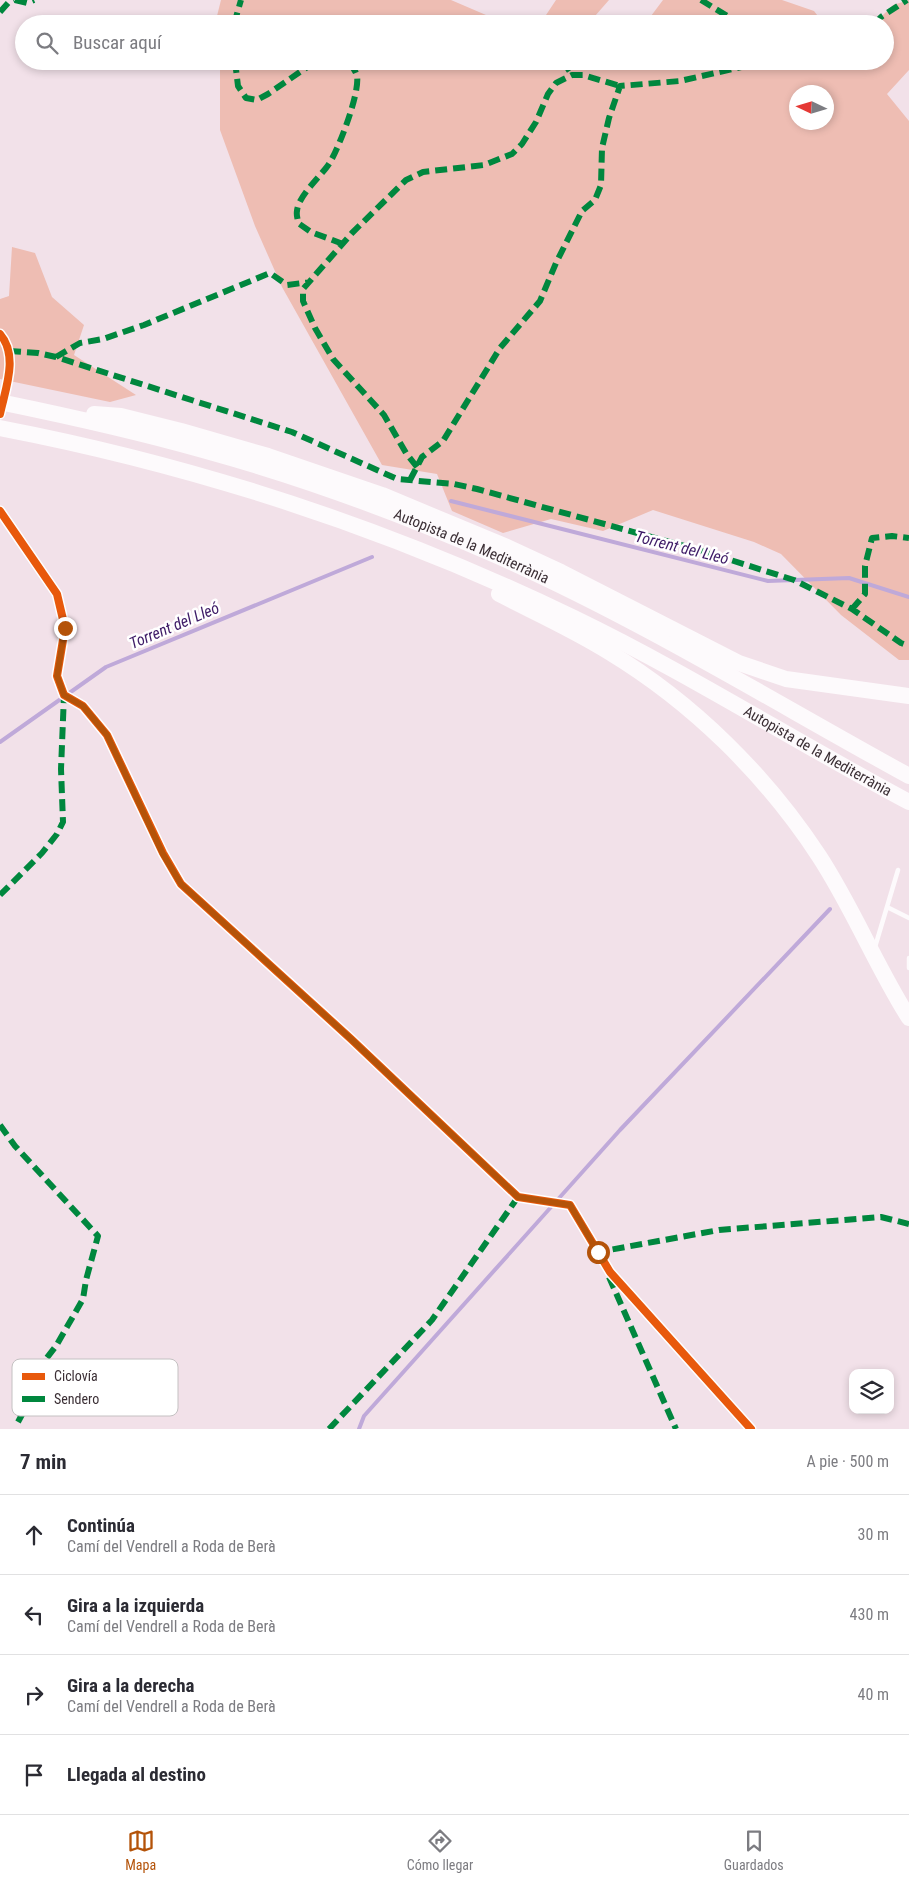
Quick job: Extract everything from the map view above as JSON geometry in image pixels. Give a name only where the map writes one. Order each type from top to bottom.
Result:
[{"type":"highway","name":"Autopista de la Mediterrània","points":[[0,402],[88,420],[205,450],[322,486],[436,530],[548,579],[608,609],[909,776]]},
{"type":"highway","points":[[29,408],[121,416],[181,431],[310,469],[382,495],[507,547],[588,585],[739,663],[786,679],[909,696]]},
{"type":"highway","name":"Autopista de la Mediterrània","points":[[0,428],[81,445],[195,474],[304,508],[470,569],[576,619],[909,802]]},
{"type":"highway","points":[[416,549],[608,652],[636,669],[688,709],[744,762],[782,805],[824,864],[890,988],[909,1018]]},
{"type":"street","points":[[0,334],[9,352],[10,367],[0,414]]},
{"type":"street","points":[[0,511],[57,594],[65,628],[57,676],[64,695],[83,706],[107,735],[163,854],[181,884],[351,1039],[518,1197],[570,1205],[610,1272],[751,1429]]},
{"type":"lane","points":[[873,953],[898,870]]},
{"type":"lane","points":[[887,907],[909,918]]},
{"type":"lane","points":[[909,958],[909,968]]},
{"type":"shaded area","points":[[221,0],[451,0],[486,15],[217,15]]},
{"type":"shaded area","points":[[556,0],[609,0],[596,15],[546,15]]},
{"type":"shaded area","points":[[663,0],[782,0],[814,11],[817,15],[652,15]]},
{"type":"shaded area","points":[[909,0],[909,70],[887,94],[909,121],[909,660],[899,660],[841,615],[781,554],[754,542],[653,510],[603,531],[551,519],[503,533],[452,511],[437,474],[382,465],[282,287],[255,226],[220,130],[220,70],[894,70],[894,15],[883,15],[893,5]]},
{"type":"shaded area","points":[[12,247],[35,253],[52,297],[84,325],[74,355],[136,395],[110,402],[0,379],[0,299],[9,296]]},
{"type":"waterway","name":"Torrent del Lleó","points":[[451,501],[768,581],[849,578],[909,597]]},
{"type":"waterway","name":"Torrent del Lleó","points":[[0,742],[106,667],[372,557]]},
{"type":"waterway","points":[[359,1429],[364,1416],[620,1130],[830,909]]},
{"type":"marked path","points":[[0,12],[9,2],[14,0]]},
{"type":"marked path","points":[[15,0],[27,3],[34,0]]},
{"type":"marked path","points":[[237,15],[241,0]]},
{"type":"marked path","points":[[701,0],[725,15]]},
{"type":"marked path","points":[[884,15],[907,0]]},
{"type":"marked path","points":[[236,70],[238,86],[246,98],[257,100],[303,70]]},
{"type":"marked path","points":[[343,244],[311,232],[298,223],[297,214],[301,199],[329,164],[343,134],[357,84],[357,76],[354,70]]},
{"type":"marked path","points":[[569,70],[572,75]]},
{"type":"marked path","points":[[410,480],[422,457],[443,441],[500,348],[540,301],[556,263],[582,211],[595,200],[601,185],[602,148],[609,118],[620,86],[680,81],[728,70]]},
{"type":"marked path","points":[[417,467],[406,453],[384,415],[333,359],[315,328],[303,301],[303,289],[352,233],[406,180],[423,172],[484,165],[512,154],[522,144],[536,122],[548,94],[556,83],[572,75],[583,75],[620,86]]},
{"type":"marked path","points":[[56,357],[80,343],[103,339],[144,325],[270,273],[287,285],[310,282]]},
{"type":"marked path","points":[[9,351],[38,353],[56,357],[292,432],[397,479],[454,484],[477,489],[699,550],[794,580],[852,609],[901,643],[909,646]]},
{"type":"marked path","points":[[852,609],[865,594],[865,566],[872,538],[892,536],[909,538]]},
{"type":"marked path","points":[[0,895],[42,853],[57,834],[63,822],[61,769],[64,695]]},
{"type":"marked path","points":[[0,1125],[15,1146],[98,1236],[83,1299],[56,1346],[46,1359]]},
{"type":"marked path","points":[[329,1429],[432,1320],[518,1197]]},
{"type":"marked path","points":[[599,1255],[598,1252],[719,1230],[881,1217],[909,1224]]},
{"type":"marked path","points":[[609,1277],[676,1429]]},
{"type":"marked path","points":[[18,1422],[21,1416]]},
{"type":"cycle path","points":[[0,334],[6,343],[10,363],[0,414]]},
{"type":"cycle path","points":[[0,511],[57,594],[65,628],[57,676],[64,695],[83,706],[107,735],[163,853],[181,884],[351,1039],[518,1197],[570,1205],[610,1272],[751,1429]]},
{"type":"route","points":[[65,628],[57,676],[64,695],[83,706],[107,735],[163,854],[181,884],[351,1039],[518,1197],[570,1205],[598,1252]]}]
